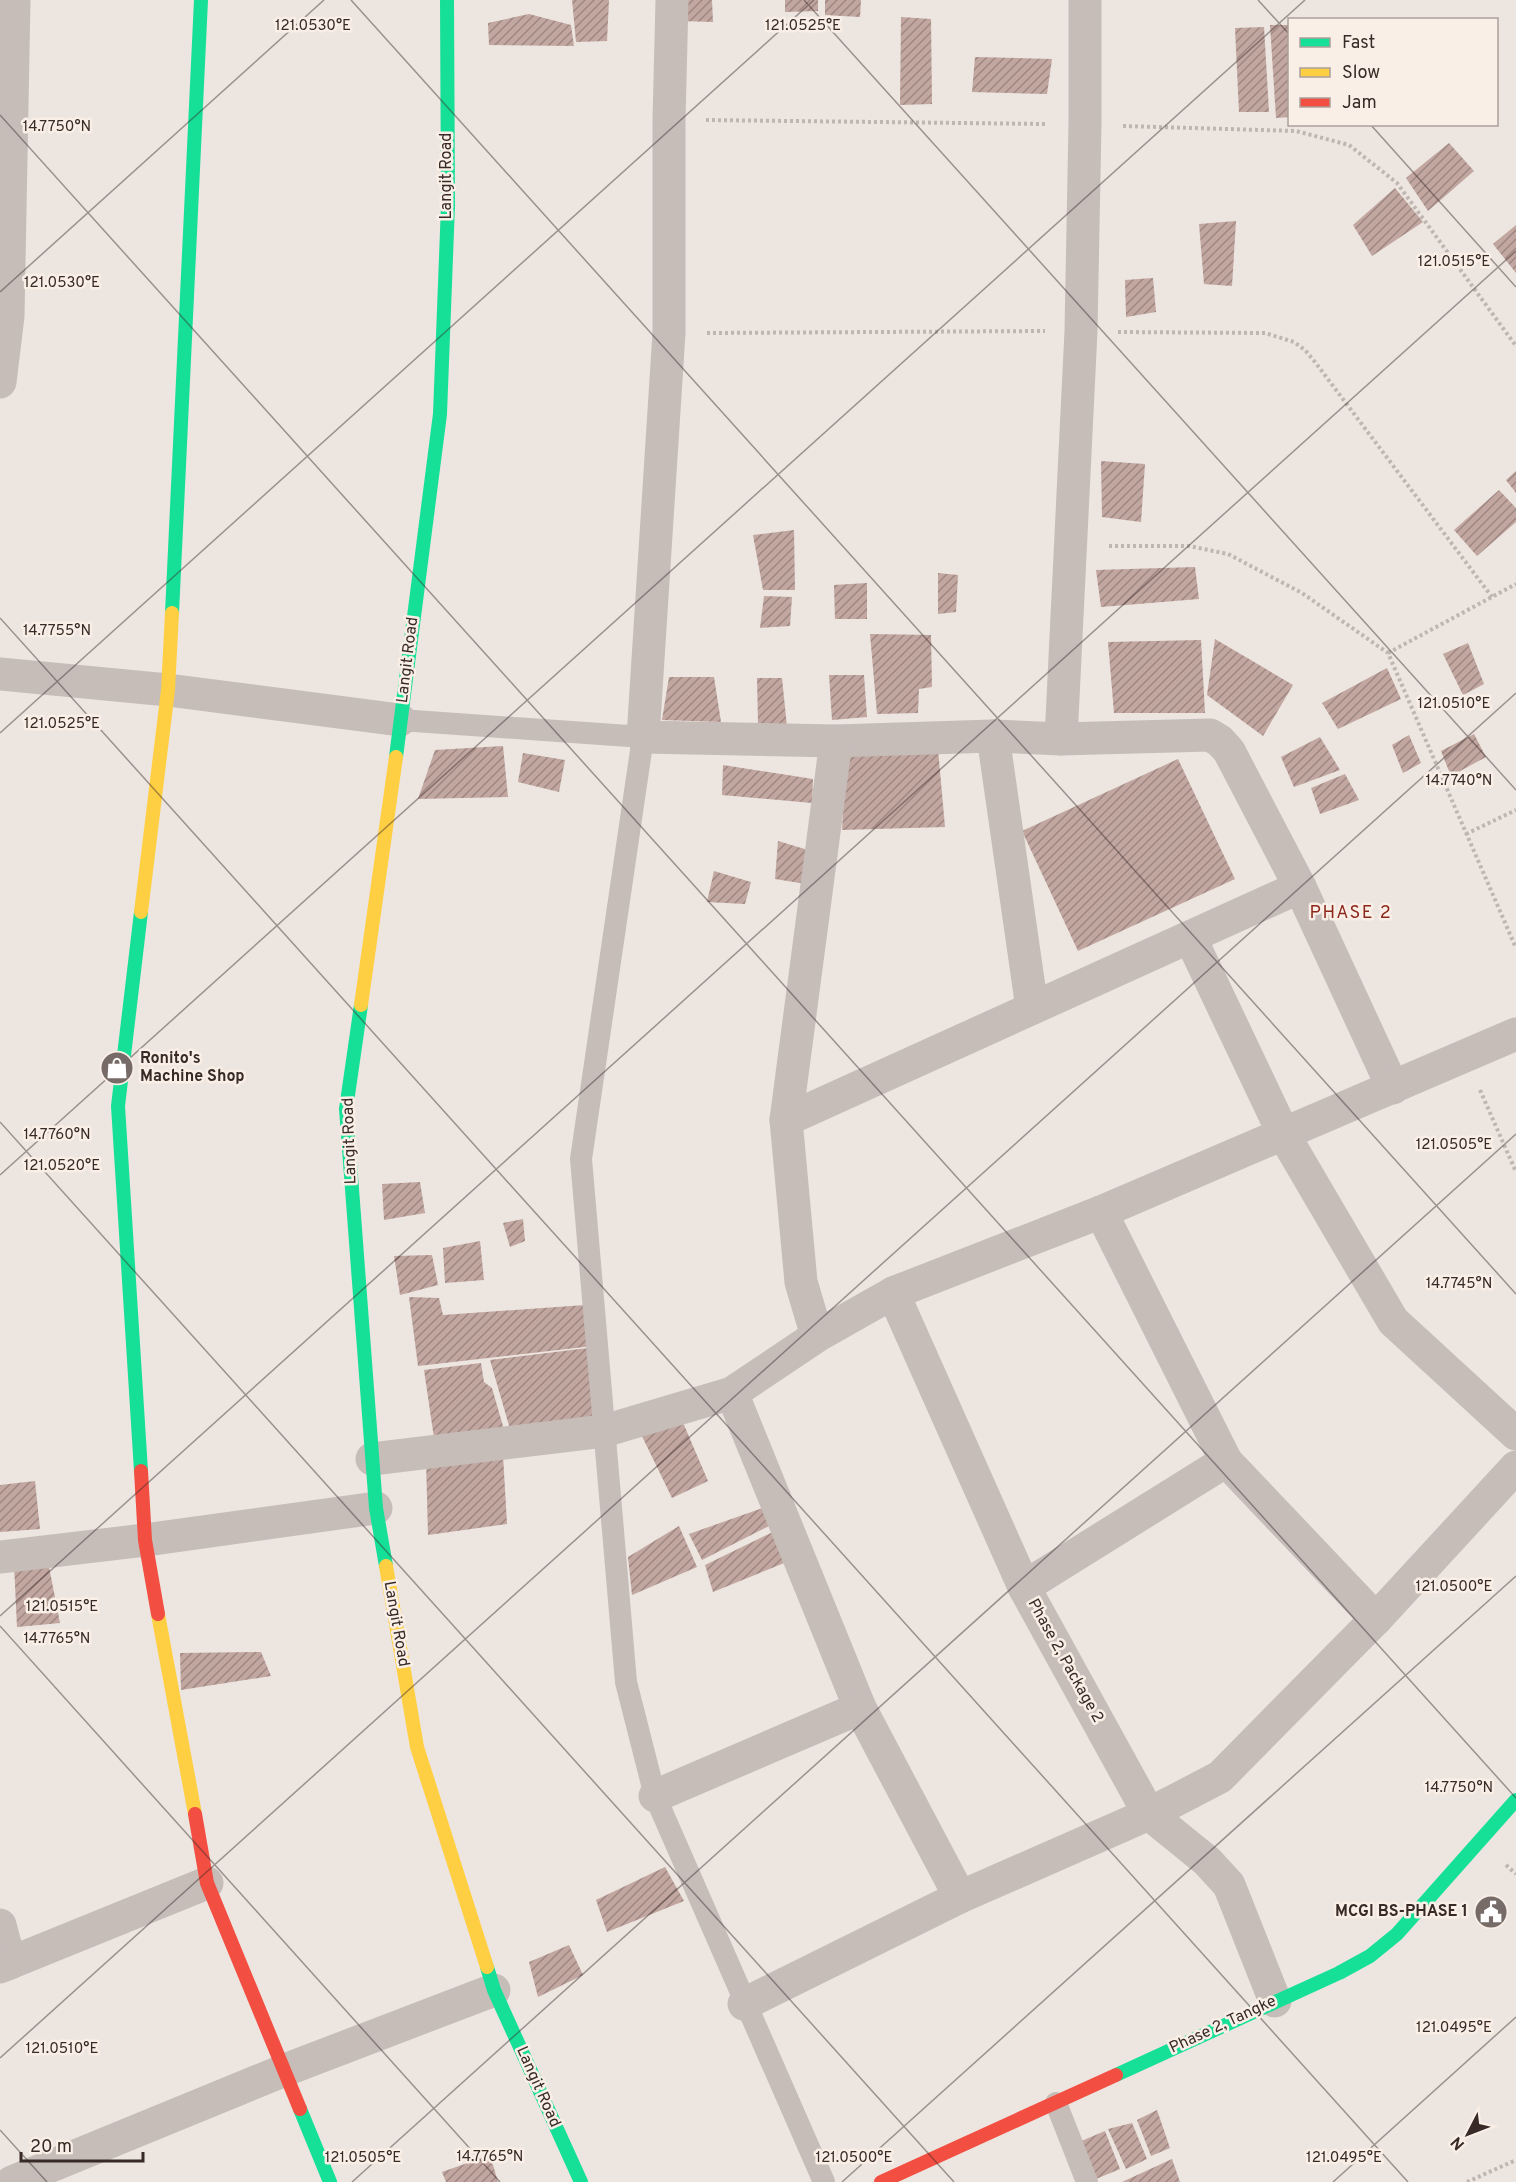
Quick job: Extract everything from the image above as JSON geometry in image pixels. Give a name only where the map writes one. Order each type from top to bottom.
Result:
[{"type":"street","points":[[0,382],[14,0]]},
{"type":"street","points":[[201,0],[168,690],[118,1106],[146,1540],[207,1883],[330,2182]]},
{"type":"street","name":"Langit Road","points":[[447,0],[448,205],[440,414],[346,1110],[376,1508],[417,1747],[494,1990],[581,2182]]},
{"type":"street","points":[[672,0],[669,120],[669,333],[644,736],[836,741],[993,736],[1061,739],[1210,735],[1220,741],[1229,751],[1300,887],[1393,1088]]},
{"type":"street","points":[[1061,739],[1081,331],[1085,0]]},
{"type":"street","points":[[0,674],[168,690],[400,720]]},
{"type":"street","points":[[993,736],[1032,1008]]},
{"type":"street","points":[[817,1336],[801,1282],[786,1120],[836,741]]},
{"type":"street","points":[[786,1120],[1300,887]]},
{"type":"street","points":[[1190,937],[1284,1135],[1393,1321],[1516,1434]]},
{"type":"street","points":[[372,1459],[604,1431],[732,1393],[817,1336],[893,1293],[1101,1212],[1516,1034]]},
{"type":"street","points":[[1101,1212],[1226,1461],[1376,1619]]},
{"type":"street","name":"Phase 2, Package 2","points":[[893,1293],[1024,1587],[1149,1814],[1207,1861],[1229,1885],[1275,2001]]},
{"type":"street","points":[[732,1393],[860,1708],[960,1897]]},
{"type":"street","points":[[1024,1587],[1226,1461]]},
{"type":"street","points":[[744,2004],[960,1897],[1149,1814],[1220,1777],[1376,1619],[1516,1467]]},
{"type":"street","points":[[0,1557],[146,1540],[376,1508]]},
{"type":"street","points":[[655,1796],[860,1708]]},
{"type":"street","name":"Phase 2, Tangke","points":[[881,2182],[1339,1973],[1370,1956],[1397,1934],[1516,1800]]},
{"type":"street","points":[[0,1924],[5,1965],[207,1883]]},
{"type":"street","points":[[12,2182],[285,2070],[494,1990]]},
{"type":"lane","points":[[400,720],[644,736],[581,1159],[626,1682],[655,1796],[744,2004],[824,2182]]},
{"type":"lane","points":[[1056,2103],[1087,2182]]},
{"type":"path","points":[[669,120],[1085,124],[1296,131],[1350,145],[1397,183],[1516,346]]},
{"type":"path","points":[[669,333],[1081,331],[1265,333],[1294,342],[1315,362],[1492,597]]},
{"type":"path","points":[[1070,546],[1189,546],[1228,554],[1302,592],[1388,653],[1516,948]]},
{"type":"path","points":[[1388,653],[1516,584]]},
{"type":"path","points":[[1466,834],[1516,810]]},
{"type":"path","points":[[1466,1056],[1516,1172]]},
{"type":"path","points":[[1467,2182],[1516,2160]]},
{"type":"building","points":[[572,0],[609,0],[607,41],[576,42]]},
{"type":"building","points":[[683,0],[712,0],[713,22],[681,21]]},
{"type":"building","points":[[785,0],[818,0],[818,11],[785,12]]},
{"type":"building","points":[[825,0],[861,0],[860,17],[825,15]]},
{"type":"building","points":[[529,14],[571,25],[574,46],[489,45],[488,23]]},
{"type":"building","points":[[901,17],[931,19],[932,104],[900,105]]},
{"type":"building","points":[[1270,25],[1288,25],[1288,117],[1276,118]]},
{"type":"building","points":[[1264,27],[1269,112],[1239,112],[1235,28]]},
{"type":"building","points":[[975,57],[1052,59],[1047,94],[972,92]]},
{"type":"building","points":[[1449,143],[1474,171],[1428,211],[1406,178]]},
{"type":"building","points":[[1395,188],[1423,222],[1372,256],[1353,225]]},
{"type":"building","points":[[1236,221],[1232,286],[1204,284],[1199,224]]},
{"type":"building","points":[[1516,225],[1516,273],[1493,244]]},
{"type":"building","points":[[1153,278],[1156,312],[1126,317],[1125,280]]},
{"type":"building","points":[[1101,461],[1145,464],[1141,522],[1102,517]]},
{"type":"building","points":[[1516,471],[1516,493],[1506,480]]},
{"type":"building","points":[[1499,490],[1516,508],[1516,522],[1477,556],[1454,530]]},
{"type":"building","points":[[794,530],[795,590],[763,590],[753,535]]},
{"type":"building","points":[[1195,567],[1199,599],[1101,607],[1096,570]]},
{"type":"building","points":[[938,573],[958,575],[956,612],[938,614]]},
{"type":"building","points":[[867,583],[867,619],[835,619],[834,585]]},
{"type":"building","points":[[764,596],[792,597],[790,626],[760,628]]},
{"type":"building","points":[[870,634],[931,635],[932,687],[919,689],[918,713],[877,714]]},
{"type":"building","points":[[1215,639],[1293,685],[1263,736],[1207,695]]},
{"type":"building","points":[[1201,640],[1205,713],[1114,713],[1108,642]]},
{"type":"building","points":[[1468,643],[1484,684],[1463,695],[1443,654]]},
{"type":"building","points":[[1387,668],[1401,699],[1338,729],[1322,703]]},
{"type":"building","points":[[829,675],[864,675],[867,717],[832,720]]},
{"type":"building","points":[[669,677],[714,677],[721,722],[662,720]]},
{"type":"building","points":[[757,678],[782,678],[787,727],[758,723]]},
{"type":"building","points":[[1474,734],[1486,757],[1451,776],[1441,751]]},
{"type":"building","points":[[1409,735],[1421,763],[1403,773],[1392,745]]},
{"type":"building","points":[[1320,737],[1340,770],[1294,787],[1281,757]]},
{"type":"building","points":[[503,746],[508,797],[418,799],[435,750]]},
{"type":"building","points":[[847,749],[938,749],[945,827],[842,830]]},
{"type":"building","points":[[523,753],[565,760],[559,792],[518,782]]},
{"type":"building","points":[[1178,759],[1235,879],[1078,951],[1022,831]]},
{"type":"building","points":[[723,765],[813,779],[812,803],[722,795]]},
{"type":"building","points":[[1345,774],[1359,800],[1320,814],[1311,788]]},
{"type":"building","points":[[778,841],[808,850],[806,884],[775,879]]},
{"type":"building","points":[[714,871],[751,882],[745,904],[707,902]]},
{"type":"building","points":[[420,1182],[425,1213],[384,1220],[382,1184]]},
{"type":"building","points":[[523,1219],[525,1241],[510,1247],[503,1223]]},
{"type":"building","points":[[480,1241],[484,1280],[445,1283],[443,1248]]},
{"type":"building","points":[[432,1255],[438,1285],[400,1295],[394,1256]]},
{"type":"building","points":[[409,1297],[439,1298],[443,1315],[585,1305],[593,1346],[418,1366]]},
{"type":"building","points":[[588,1348],[599,1416],[510,1429],[490,1360]]},
{"type":"building","points":[[481,1363],[484,1382],[492,1388],[505,1433],[434,1438],[424,1370]]},
{"type":"building","points":[[681,1418],[708,1481],[672,1498],[639,1430]]},
{"type":"building","points":[[503,1455],[507,1524],[428,1535],[426,1460]]},
{"type":"building","points":[[35,1481],[40,1529],[0,1532],[0,1485]]},
{"type":"building","points":[[768,1506],[777,1522],[702,1560],[689,1534]]},
{"type":"building","points":[[679,1526],[697,1567],[632,1595],[628,1557]]},
{"type":"building","points":[[779,1529],[794,1559],[713,1592],[705,1565]]},
{"type":"building","points":[[14,1564],[49,1567],[60,1623],[17,1627]]},
{"type":"building","points":[[261,1652],[271,1676],[181,1690],[180,1653]]},
{"type":"building","points":[[665,1867],[684,1901],[607,1932],[596,1900]]},
{"type":"building","points":[[569,1945],[583,1975],[538,1997],[529,1962]]},
{"type":"building","points":[[1157,2110],[1170,2148],[1151,2156],[1137,2120]]},
{"type":"building","points":[[1132,2123],[1147,2159],[1126,2169],[1108,2129]]},
{"type":"building","points":[[1105,2131],[1120,2169],[1096,2179],[1079,2142]]},
{"type":"building","points":[[490,2155],[498,2182],[446,2182],[442,2172]]},
{"type":"building","points":[[1172,2159],[1180,2182],[1122,2182]]},
{"type":"traffic: fast","points":[[172,613],[201,0]]},
{"type":"traffic: fast","points":[[396,757],[440,414],[448,205],[447,0]]},
{"type":"traffic: fast","points":[[141,912],[118,1106],[141,1471]]},
{"type":"traffic: fast","points":[[361,1005],[346,1109],[376,1508],[386,1566]]},
{"type":"traffic: fast","points":[[1116,2075],[1339,1973],[1370,1956],[1397,1934],[1516,1800]]},
{"type":"traffic: fast","points":[[487,1967],[494,1990],[581,2182]]},
{"type":"traffic: fast","points":[[300,2109],[330,2182]]},
{"type":"traffic: slow","points":[[141,912],[168,690],[172,613]]},
{"type":"traffic: slow","points":[[361,1005],[396,757]]},
{"type":"traffic: slow","points":[[386,1566],[417,1747],[487,1967]]},
{"type":"traffic: slow","points":[[158,1614],[195,1814]]},
{"type":"traffic: jam","points":[[141,1471],[145,1540],[158,1614]]},
{"type":"traffic: jam","points":[[195,1814],[207,1883],[300,2109]]},
{"type":"traffic: jam","points":[[881,2182],[1116,2075]]},
{"type":"place","name":"Ronito's Machine Shop","points":[[117,1068]]},
{"type":"place","name":"MCGI BS-PHASE 1","points":[[1491,1912]]},
{"type":"district","name":"PHASE 2","points":[[1351,913]]}]
